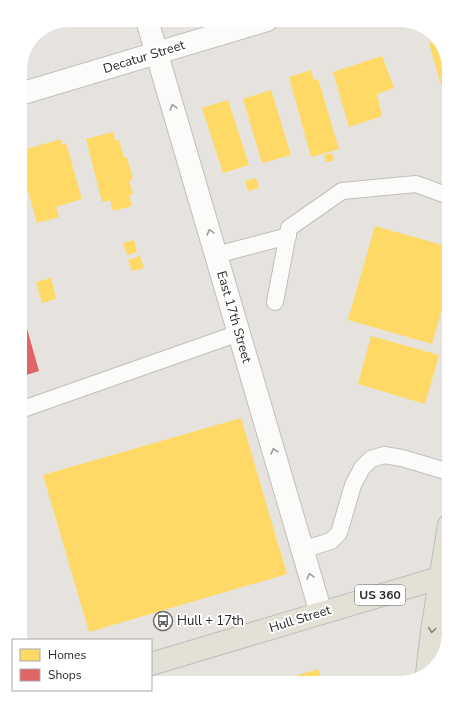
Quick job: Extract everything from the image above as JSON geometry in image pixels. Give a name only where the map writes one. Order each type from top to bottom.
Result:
[{"type":"main road","name":"Hull Street","points":[[152,664],[442,577]]},
{"type":"main road","points":[[430,664],[442,593]]},
{"type":"street","name":"East 17th Street","points":[[149,27],[321,613]]},
{"type":"street","name":"Decatur Street","points":[[27,92],[244,27]]},
{"type":"lane","points":[[275,302],[289,228],[342,191],[416,184],[442,193]]},
{"type":"lane","points":[[216,255],[288,236]]},
{"type":"lane","points":[[27,408],[239,333]]},
{"type":"lane","points":[[302,550],[331,541],[339,533],[353,485],[362,468],[371,459],[384,455],[402,458],[442,470]]},
{"type":"building: Homes","points":[[430,39],[441,58],[442,88],[429,43],[431,43]]},
{"type":"building: Homes","points":[[382,56],[394,88],[377,94],[382,116],[349,127],[333,72]]},
{"type":"building: Homes","points":[[311,70],[314,80],[318,79],[339,149],[311,157],[289,77]]},
{"type":"building: Homes","points":[[271,90],[291,155],[262,163],[243,99]]},
{"type":"building: Homes","points":[[228,100],[249,165],[223,173],[202,108]]},
{"type":"building: Homes","points":[[113,132],[115,140],[119,140],[124,158],[127,157],[133,179],[129,180],[133,194],[129,195],[132,206],[113,211],[110,200],[102,202],[86,139]]},
{"type":"building: Homes","points":[[61,139],[62,145],[66,143],[82,199],[56,207],[59,217],[37,223],[27,188],[27,149]]},
{"type":"building: Homes","points":[[332,153],[334,161],[326,162],[324,155]]},
{"type":"building: Homes","points":[[256,178],[259,188],[248,191],[245,181]]},
{"type":"building: Homes","points":[[375,226],[442,245],[442,309],[432,344],[348,320]]},
{"type":"building: Homes","points":[[134,240],[137,252],[127,255],[123,243]]},
{"type":"building: Homes","points":[[140,256],[144,268],[132,271],[128,260]]},
{"type":"building: Homes","points":[[51,278],[56,299],[42,303],[36,282]]},
{"type":"building: Homes","points":[[371,336],[439,355],[425,404],[358,384]]},
{"type":"building: Homes","points":[[241,418],[287,574],[89,632],[43,475]]},
{"type":"building: Homes","points":[[318,669],[320,676],[296,676]]},
{"type":"building: Shops","points":[[27,329],[39,371],[27,375]]},
{"type":"place","name":"Hull + 17th","points":[[163,621]]}]
